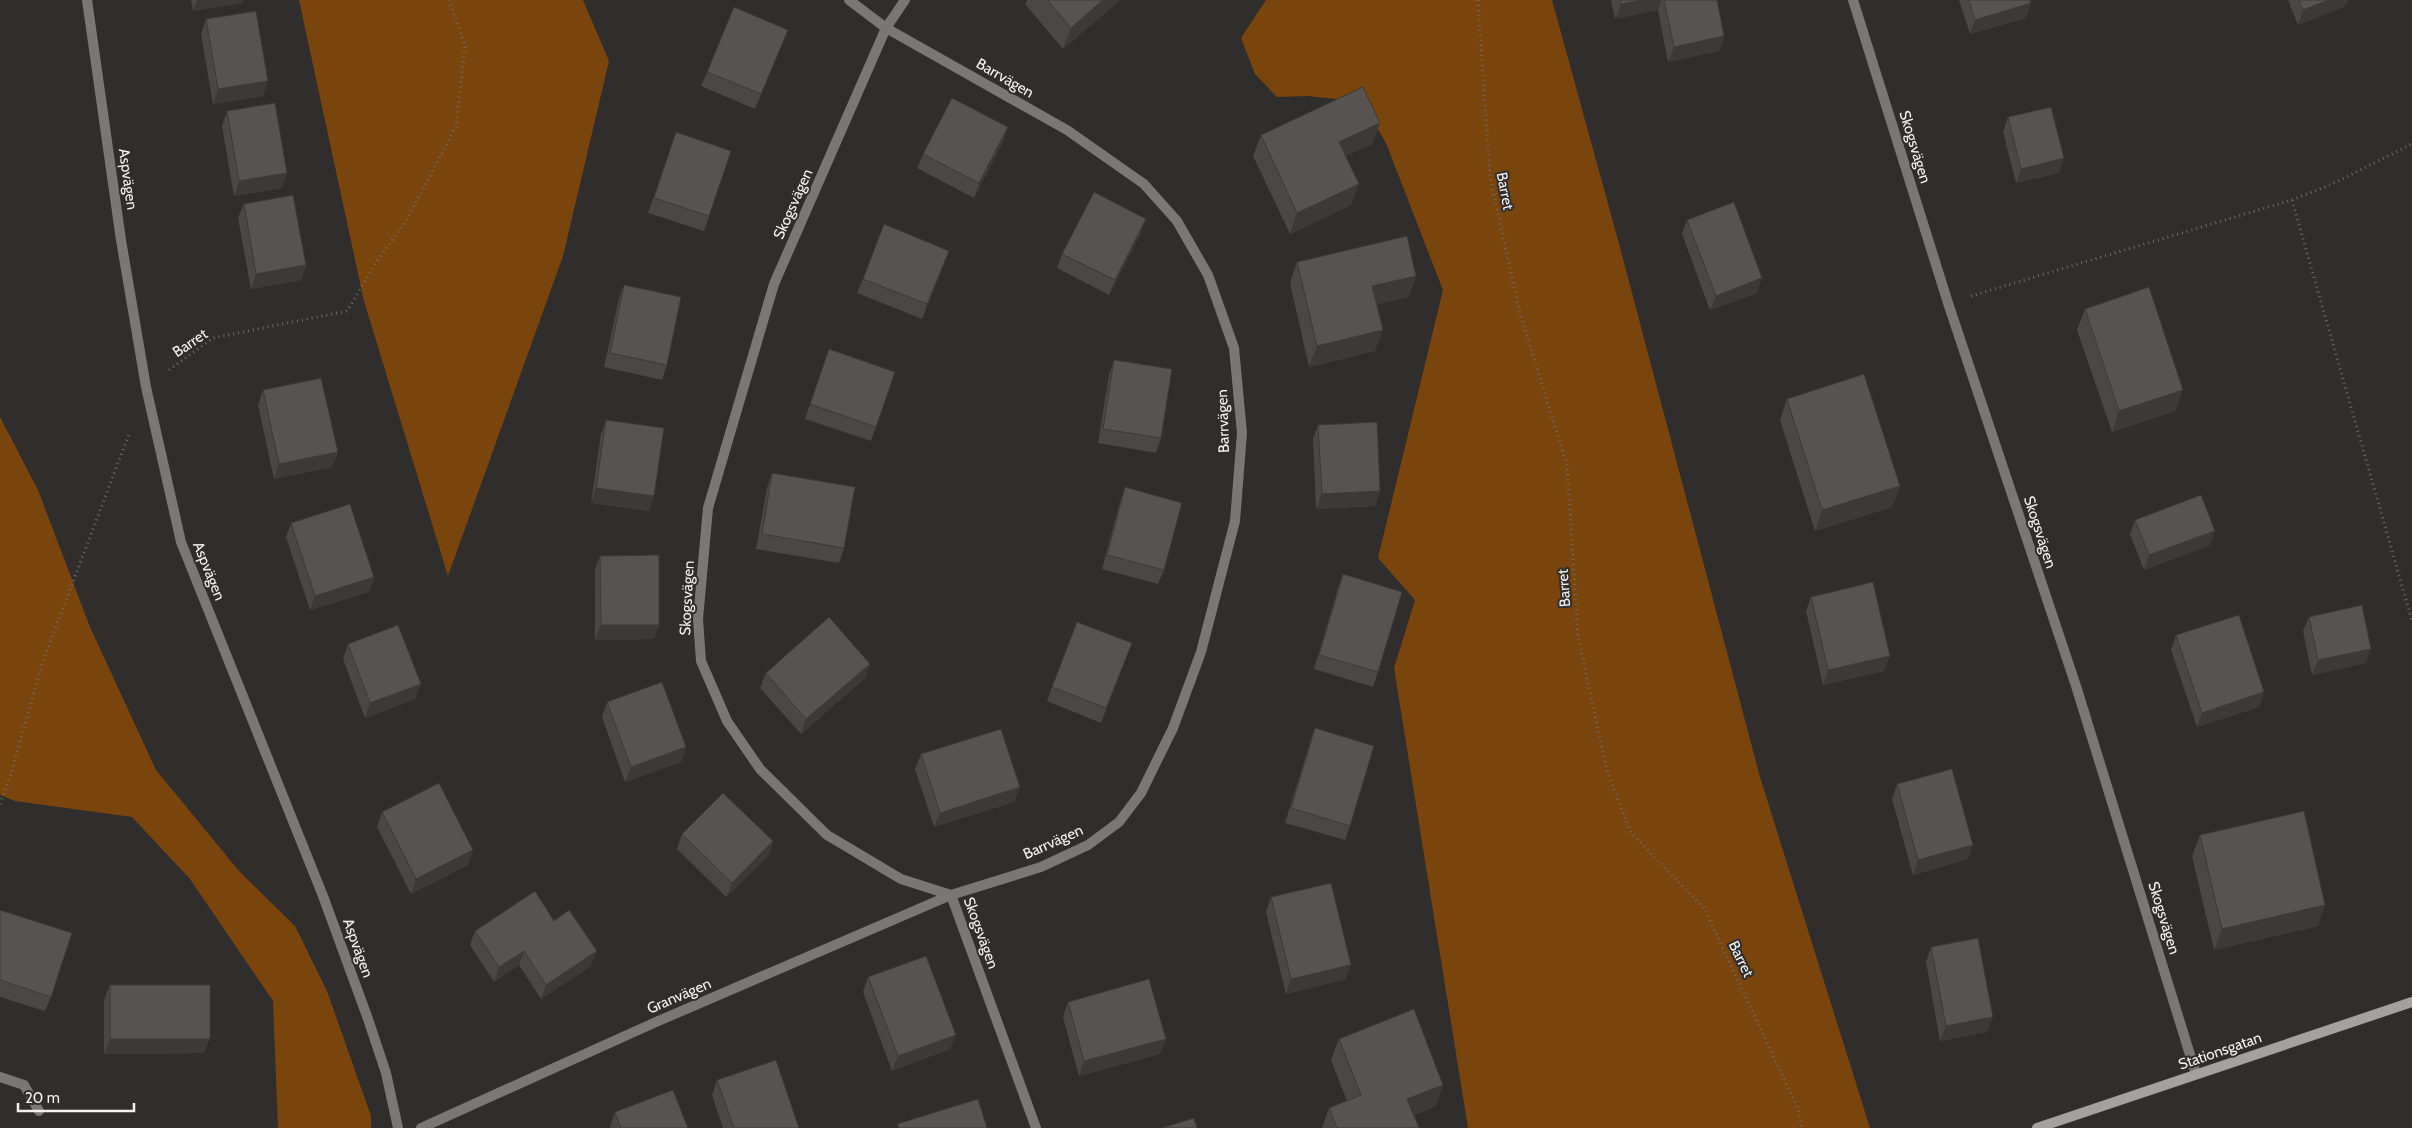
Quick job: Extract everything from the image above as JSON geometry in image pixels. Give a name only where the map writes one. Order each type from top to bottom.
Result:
[{"type":"street","name":"Aspvägen","points":[[87,0],[121,240],[146,387],[181,542],[323,896],[386,1073],[398,1128]]},
{"type":"street","name":"Barrvägen","points":[[848,0],[886,28],[1066,130],[1144,184],[1177,222],[1208,275],[1234,348],[1242,434],[1235,521],[1201,652],[1173,728],[1141,793],[1119,822],[1088,845],[1040,866],[951,895]]},
{"type":"street","name":"Skogsvägen","points":[[905,0],[886,28],[774,284],[708,508],[698,619],[701,661],[727,721],[760,769],[827,834],[901,879],[951,895],[1036,1128]]},
{"type":"street","name":"Skogsvägen","points":[[1853,0],[1948,303],[2076,686],[2196,1074]]},
{"type":"street","name":"Granvägen","points":[[422,1128],[656,1022],[951,895]]},
{"type":"street","name":"Stationsgatan","points":[[2037,1128],[2412,1002]]},
{"type":"street","points":[[0,1077],[24,1085],[39,1112]]},
{"type":"path","name":"Barret","points":[[146,387],[213,338],[347,311],[377,262],[406,221],[456,127],[465,45],[449,0]]},
{"type":"path","name":"Barret","points":[[1478,0],[1490,177],[1519,310],[1567,466],[1578,636],[1607,771],[1631,834],[1704,908],[1798,1109],[1802,1128]]},
{"type":"path","points":[[1948,303],[2292,200],[2332,184],[2412,144]]},
{"type":"path","points":[[2292,200],[2412,621]]},
{"type":"path","points":[[0,804],[10,777],[43,661],[131,430]]},
{"type":"shaded area","points":[[299,0],[583,0],[609,61],[563,256],[448,576],[364,301]]},
{"type":"shaded area","points":[[1266,0],[1552,0],[1618,240],[1760,777],[1870,1128],[1468,1128],[1394,668],[1415,600],[1378,558],[1443,290],[1386,143],[1362,102],[1308,96],[1277,97],[1255,74],[1241,38]]},
{"type":"shaded area","points":[[0,417],[38,490],[90,627],[156,770],[239,871],[295,926],[327,991],[371,1116],[371,1128],[278,1128],[273,1001],[190,879],[132,817],[15,801],[0,795]]},
{"type":"building","points":[[1047,0],[1103,0],[1071,28]]},
{"type":"building","points":[[1620,0],[1642,0],[1621,4]]},
{"type":"building","points":[[1664,0],[1717,0],[1724,36],[1674,47]]},
{"type":"building","points":[[1969,0],[2030,0],[2031,3],[1975,20]]},
{"type":"building","points":[[2299,0],[2329,0],[2303,10]]},
{"type":"building","points":[[734,7],[788,30],[761,94],[707,72]]},
{"type":"building","points":[[256,11],[268,81],[218,89],[206,19]]},
{"type":"building","points":[[1363,87],[1380,123],[1339,142],[1359,184],[1297,213],[1261,135]]},
{"type":"building","points":[[952,98],[1008,127],[979,183],[923,154]]},
{"type":"building","points":[[275,103],[287,173],[239,181],[227,111]]},
{"type":"building","points":[[2051,107],[2064,158],[2021,169],[2008,117]]},
{"type":"building","points":[[676,132],[731,151],[709,216],[654,198]]},
{"type":"building","points":[[1094,192],[1146,219],[1115,280],[1062,254]]},
{"type":"building","points":[[293,195],[306,265],[256,274],[244,204]]},
{"type":"building","points":[[1734,202],[1762,278],[1716,296],[1687,220]]},
{"type":"building","points":[[884,224],[949,251],[927,304],[863,279]]},
{"type":"building","points":[[1407,236],[1416,276],[1372,286],[1383,330],[1317,346],[1297,262]]},
{"type":"building","points":[[624,285],[681,297],[667,365],[610,353]]},
{"type":"building","points":[[2149,287],[2183,390],[2119,411],[2085,309]]},
{"type":"building","points":[[829,349],[895,372],[876,427],[810,404]]},
{"type":"building","points":[[1114,360],[1172,369],[1161,438],[1103,429]]},
{"type":"building","points":[[1864,374],[1900,486],[1822,510],[1787,399]]},
{"type":"building","points":[[321,378],[338,452],[279,464],[263,390]]},
{"type":"building","points":[[606,420],[664,428],[654,496],[596,488]]},
{"type":"building","points":[[1377,422],[1380,491],[1322,494],[1318,425]]},
{"type":"building","points":[[772,473],[855,487],[844,548],[762,534]]},
{"type":"building","points":[[1125,487],[1182,503],[1164,570],[1107,555]]},
{"type":"building","points":[[2201,495],[2215,531],[2149,555],[2135,520]]},
{"type":"building","points":[[350,504],[374,577],[315,596],[291,523]]},
{"type":"building","points":[[659,555],[659,625],[601,625],[600,556]]},
{"type":"building","points":[[1343,574],[1402,592],[1378,672],[1319,655]]},
{"type":"building","points":[[1873,582],[1890,656],[1828,670],[1811,597]]},
{"type":"building","points":[[2362,605],[2371,649],[2318,660],[2309,617]]},
{"type":"building","points":[[2239,615],[2264,692],[2202,713],[2176,635]]},
{"type":"building","points":[[829,617],[870,664],[806,719],[766,673]]},
{"type":"building","points":[[1077,622],[1132,643],[1106,708],[1052,687]]},
{"type":"building","points":[[398,625],[421,684],[370,703],[348,644]]},
{"type":"building","points":[[662,682],[686,747],[631,767],[607,702]]},
{"type":"building","points":[[1315,728],[1374,746],[1350,826],[1291,808]]},
{"type":"building","points":[[1001,729],[1020,787],[940,813],[921,754]]},
{"type":"building","points":[[1952,769],[1973,845],[1918,860],[1897,784]]},
{"type":"building","points":[[439,783],[473,850],[416,879],[382,812]]},
{"type":"building","points":[[723,793],[773,841],[732,883],[682,834]]},
{"type":"building","points":[[2304,811],[2325,905],[2222,929],[2200,835]]},
{"type":"building","points":[[1331,883],[1351,965],[1291,979],[1271,897]]},
{"type":"building","points":[[535,891],[554,921],[569,910],[597,951],[546,985],[524,951],[499,967],[475,931]]},
{"type":"building","points":[[0,910],[72,933],[51,997],[0,980]]},
{"type":"building","points":[[1978,938],[1993,1017],[1946,1026],[1931,947]]},
{"type":"building","points":[[926,956],[956,1035],[898,1056],[868,977]]},
{"type":"building","points":[[1149,979],[1166,1039],[1084,1061],[1068,1002]]},
{"type":"building","points":[[110,985],[210,985],[210,1039],[110,1039]]},
{"type":"building","points":[[1414,1009],[1443,1085],[1407,1099],[1419,1128],[1337,1128],[1329,1108],[1361,1095],[1339,1039]]},
{"type":"building","points":[[776,1060],[799,1128],[734,1128],[717,1080]]},
{"type":"building","points":[[673,1090],[688,1128],[621,1128],[615,1112]]},
{"type":"building","points":[[978,1099],[987,1128],[899,1128],[897,1124]]},
{"type":"building","points":[[1194,1118],[1197,1128],[1162,1128]]}]
